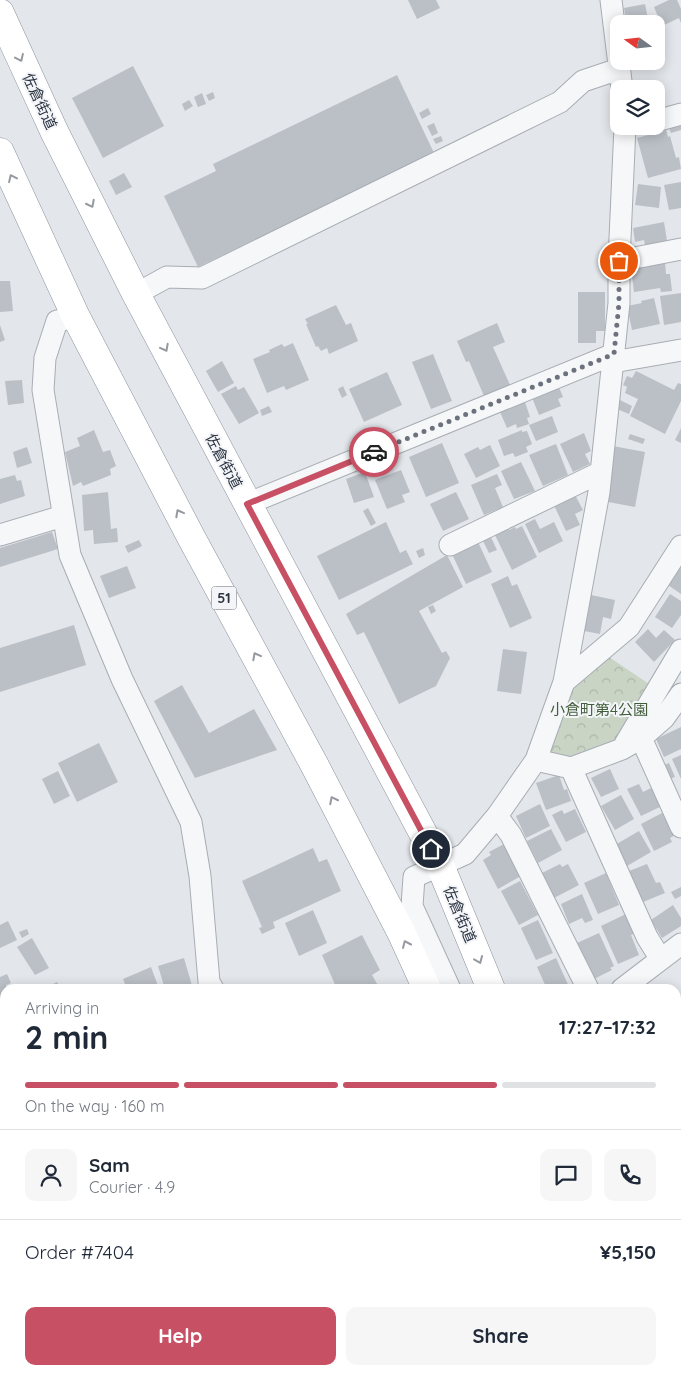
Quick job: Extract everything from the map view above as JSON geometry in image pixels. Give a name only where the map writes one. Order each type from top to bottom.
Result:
[{"type":"highway","name":"佐倉街道","points":[[0,13],[54,131],[136,294],[440,865],[489,984]]},
{"type":"highway","name":"51","points":[[0,152],[76,318],[191,537],[315,766],[401,932],[424,984]]},
{"type":"street","points":[[136,294],[166,276],[202,278],[560,102],[583,81],[620,79],[611,0]]},
{"type":"street","points":[[665,118],[681,114]]},
{"type":"street","points":[[448,984],[412,906],[414,877],[465,854],[497,816],[536,760],[564,682],[599,492],[619,303],[619,261],[630,135]]},
{"type":"street","points":[[619,261],[681,249]]},
{"type":"street","points":[[76,318],[57,321],[45,358],[43,390],[70,555],[122,679],[191,822],[200,876],[210,984]]},
{"type":"street","points":[[247,504],[613,358],[681,350]]},
{"type":"street","points":[[450,545],[601,472]]},
{"type":"street","points":[[0,534],[64,516]]},
{"type":"street","points":[[564,682],[630,628],[681,546]]},
{"type":"street","points":[[622,749],[681,650]]},
{"type":"street","points":[[536,760],[571,768],[622,749],[641,738],[664,718],[681,694]]},
{"type":"street","points":[[641,738],[681,827]]},
{"type":"street","points":[[571,768],[647,936],[660,958]]},
{"type":"street","points":[[497,816],[511,835],[586,984]]},
{"type":"street","points":[[628,984],[660,958],[681,944]]},
{"type":"green space","name":"小倉町第4公園","points":[[609,657],[652,686],[617,746],[570,765],[544,755],[573,687]]},
{"type":"building","points":[[408,0],[436,0],[440,8],[417,19]]},
{"type":"building","points":[[669,0],[677,0],[681,9],[681,23],[679,18],[665,25],[665,15],[657,15],[654,7]]},
{"type":"building","points":[[645,4],[647,15],[625,15],[624,8]]},
{"type":"building","points":[[133,66],[164,126],[103,158],[72,98]]},
{"type":"building","points":[[397,75],[434,153],[198,267],[164,196],[216,171],[213,164]]},
{"type":"building","points":[[213,92],[215,98],[209,101],[206,95]]},
{"type":"building","points":[[202,93],[206,104],[198,107],[194,97]]},
{"type":"building","points":[[189,100],[193,106],[185,111],[182,104]]},
{"type":"building","points":[[428,108],[431,114],[422,119],[419,113]]},
{"type":"building","points":[[434,123],[438,133],[432,136],[427,126]]},
{"type":"building","points":[[681,124],[681,130],[671,133],[669,128]]},
{"type":"building","points":[[665,130],[668,137],[670,136],[676,158],[679,157],[681,169],[648,178],[637,138],[648,135],[665,135]]},
{"type":"building","points":[[441,136],[443,141],[436,144],[433,139]]},
{"type":"building","points":[[124,173],[132,187],[116,195],[109,181]]},
{"type":"building","points":[[681,182],[681,208],[669,210],[664,185]]},
{"type":"building","points":[[638,184],[661,187],[659,208],[635,205]]},
{"type":"building","points":[[664,222],[667,241],[645,245],[644,240],[635,242],[633,228]]},
{"type":"building","points":[[665,262],[666,274],[670,274],[672,291],[661,292],[660,288],[634,292],[631,267]]},
{"type":"building","points":[[0,281],[10,281],[13,311],[0,312]]},
{"type":"building","points":[[578,292],[605,292],[605,331],[596,331],[596,343],[578,343]]},
{"type":"building","points":[[681,293],[681,322],[664,325],[660,296]]},
{"type":"building","points":[[654,298],[660,324],[632,330],[627,306]]},
{"type":"building","points":[[336,305],[346,325],[351,323],[358,341],[329,354],[327,348],[321,351],[318,346],[316,347],[305,319]]},
{"type":"building","points":[[497,323],[505,342],[493,347],[510,385],[484,396],[469,361],[466,362],[457,341]]},
{"type":"building","points":[[0,325],[5,340],[0,342]]},
{"type":"building","points":[[293,343],[309,380],[286,390],[284,386],[267,393],[253,359],[270,352],[269,350],[282,344],[284,347]]},
{"type":"building","points":[[433,354],[452,401],[431,409],[412,362]]},
{"type":"building","points":[[222,361],[234,383],[218,392],[206,371]]},
{"type":"building","points":[[636,371],[674,390],[678,383],[681,384],[681,401],[665,434],[630,416],[638,399],[625,393],[627,387],[623,385],[627,376],[632,378]]},
{"type":"building","points":[[387,372],[402,405],[364,422],[349,389]]},
{"type":"building","points":[[22,380],[24,403],[8,405],[5,381]]},
{"type":"building","points":[[558,385],[563,397],[558,399],[561,406],[539,415],[531,395]]},
{"type":"building","points":[[236,386],[238,390],[244,387],[259,413],[239,424],[221,394]]},
{"type":"building","points":[[343,386],[347,395],[342,398],[338,389]]},
{"type":"building","points":[[618,399],[632,406],[629,414],[617,409]]},
{"type":"building","points":[[525,402],[530,417],[527,418],[529,424],[517,428],[516,424],[507,428],[500,412]]},
{"type":"building","points":[[269,406],[272,412],[262,416],[260,410]]},
{"type":"building","points":[[552,416],[558,432],[536,441],[529,425]]},
{"type":"building","points":[[681,428],[681,443],[675,440]]},
{"type":"building","points":[[94,430],[103,452],[110,450],[116,466],[110,469],[111,475],[83,486],[81,482],[73,486],[65,452],[80,446],[77,438]]},
{"type":"building","points":[[522,430],[522,432],[527,431],[532,444],[526,447],[528,452],[515,457],[513,453],[504,456],[498,440]]},
{"type":"building","points":[[584,433],[591,451],[585,454],[590,464],[573,472],[560,444]]},
{"type":"building","points":[[630,434],[645,439],[643,444],[628,439]]},
{"type":"building","points":[[442,443],[459,483],[426,497],[409,457]]},
{"type":"building","points":[[556,444],[568,475],[543,486],[529,455]]},
{"type":"building","points":[[490,445],[500,466],[476,478],[464,454],[478,447],[480,450]]},
{"type":"building","points":[[613,446],[645,452],[635,507],[603,501]]},
{"type":"building","points":[[27,447],[32,463],[17,468],[13,452]]},
{"type":"building","points":[[521,462],[535,491],[514,499],[501,471]]},
{"type":"building","points":[[401,470],[410,492],[402,495],[405,502],[387,509],[375,480]]},
{"type":"building","points":[[365,472],[374,497],[354,503],[346,479]]},
{"type":"building","points":[[497,474],[502,485],[495,488],[503,507],[484,515],[471,485]]},
{"type":"building","points":[[15,475],[17,481],[21,480],[25,496],[0,504],[0,479]]},
{"type":"building","points":[[108,492],[111,529],[117,528],[118,542],[94,544],[93,530],[84,531],[82,495]]},
{"type":"building","points":[[456,492],[469,519],[443,531],[430,504]]},
{"type":"building","points":[[574,493],[583,510],[575,514],[580,525],[566,531],[553,503]]},
{"type":"building","points":[[368,508],[376,523],[371,526],[363,511]]},
{"type":"building","points":[[535,519],[540,529],[554,522],[563,541],[539,553],[525,524]]},
{"type":"building","points":[[386,522],[400,553],[406,550],[413,564],[339,600],[317,556]]},
{"type":"building","points":[[522,526],[537,557],[512,570],[494,533],[507,527],[509,530]]},
{"type":"building","points":[[52,532],[58,549],[0,567],[0,548]]},
{"type":"building","points":[[489,533],[497,550],[489,553],[481,537]]},
{"type":"building","points":[[139,540],[142,546],[128,553],[125,546]]},
{"type":"building","points":[[478,542],[492,572],[466,584],[452,554]]},
{"type":"building","points":[[423,548],[425,555],[419,558],[416,551]]},
{"type":"building","points":[[447,555],[463,587],[419,611],[442,653],[446,651],[450,658],[436,686],[399,704],[364,632],[357,635],[346,614]]},
{"type":"building","points":[[681,562],[681,594],[668,585]]},
{"type":"building","points":[[127,566],[136,588],[109,598],[100,576]]},
{"type":"building","points":[[508,576],[512,586],[517,584],[532,618],[510,628],[491,584]]},
{"type":"building","points":[[586,594],[615,600],[611,619],[603,617],[600,634],[579,630]]},
{"type":"building","points":[[670,594],[681,601],[681,615],[672,628],[655,617]]},
{"type":"building","points":[[433,605],[436,611],[431,614],[428,607]]},
{"type":"building","points":[[74,625],[86,665],[0,692],[0,648]]},
{"type":"building","points":[[648,629],[656,638],[664,630],[675,640],[654,662],[635,642]]},
{"type":"building","points":[[503,649],[527,652],[521,694],[497,691]]},
{"type":"building","points":[[182,685],[209,733],[254,709],[277,750],[195,778],[154,701]]},
{"type":"building","points":[[681,727],[681,749],[664,757],[656,739]]},
{"type":"building","points":[[99,743],[118,782],[77,802],[58,763]]},
{"type":"building","points":[[681,755],[681,779],[672,759]]},
{"type":"building","points":[[669,763],[675,777],[669,779],[664,765]]},
{"type":"building","points":[[610,769],[619,789],[601,797],[591,778]]},
{"type":"building","points":[[58,771],[70,796],[54,804],[42,779]]},
{"type":"building","points":[[559,775],[564,790],[567,789],[571,801],[546,810],[536,783]]},
{"type":"building","points":[[639,784],[643,792],[653,787],[662,806],[641,816],[627,789]]},
{"type":"building","points":[[621,795],[634,819],[615,830],[601,806]]},
{"type":"building","points":[[540,804],[550,826],[526,838],[516,816]]},
{"type":"building","points":[[575,809],[586,832],[566,842],[552,815],[562,810],[564,814]]},
{"type":"building","points":[[664,812],[675,835],[670,838],[672,842],[654,851],[641,824]]},
{"type":"building","points":[[551,829],[562,850],[538,863],[527,841]]},
{"type":"building","points":[[639,831],[651,852],[627,866],[615,845]]},
{"type":"building","points":[[504,844],[521,876],[498,889],[483,860],[491,855],[489,852]]},
{"type":"building","points":[[313,848],[319,862],[327,859],[341,891],[273,922],[275,928],[262,934],[259,928],[262,927],[242,881]]},
{"type":"building","points":[[560,864],[562,867],[568,864],[579,885],[554,898],[542,873]]},
{"type":"building","points":[[647,864],[656,883],[660,882],[665,893],[643,902],[629,871]]},
{"type":"building","points":[[606,873],[619,905],[598,914],[584,883]]},
{"type":"building","points":[[520,881],[538,915],[519,925],[501,891]]},
{"type":"building","points":[[681,887],[681,896],[675,899],[671,892]]},
{"type":"building","points":[[582,894],[593,920],[585,923],[582,918],[569,924],[561,904]]},
{"type":"building","points":[[673,905],[681,918],[681,926],[662,938],[651,920]]},
{"type":"building","points":[[313,910],[327,943],[299,956],[285,923]]},
{"type":"building","points":[[628,913],[636,933],[631,935],[639,955],[618,964],[601,926]]},
{"type":"building","points":[[538,920],[553,953],[536,960],[521,928]]},
{"type":"building","points":[[8,921],[17,940],[0,948],[0,925]]},
{"type":"building","points":[[27,929],[29,934],[22,938],[19,932]]},
{"type":"building","points":[[599,933],[614,966],[610,968],[612,970],[594,979],[577,943]]},
{"type":"building","points":[[362,935],[380,970],[372,975],[377,984],[335,984],[322,955]]},
{"type":"building","points":[[32,938],[49,968],[35,975],[17,947]]},
{"type":"building","points":[[184,958],[192,984],[163,984],[158,966]]},
{"type":"building","points":[[556,958],[568,984],[545,984],[537,967]]},
{"type":"building","points":[[151,967],[157,984],[125,984],[123,979]]},
{"type":"building","points":[[7,974],[11,983],[0,984],[0,977]]},
{"type":"way so far","points":[[374,452],[614,354],[619,303],[619,261]]},
{"type":"route","points":[[374,452],[247,504],[431,849]]}]
